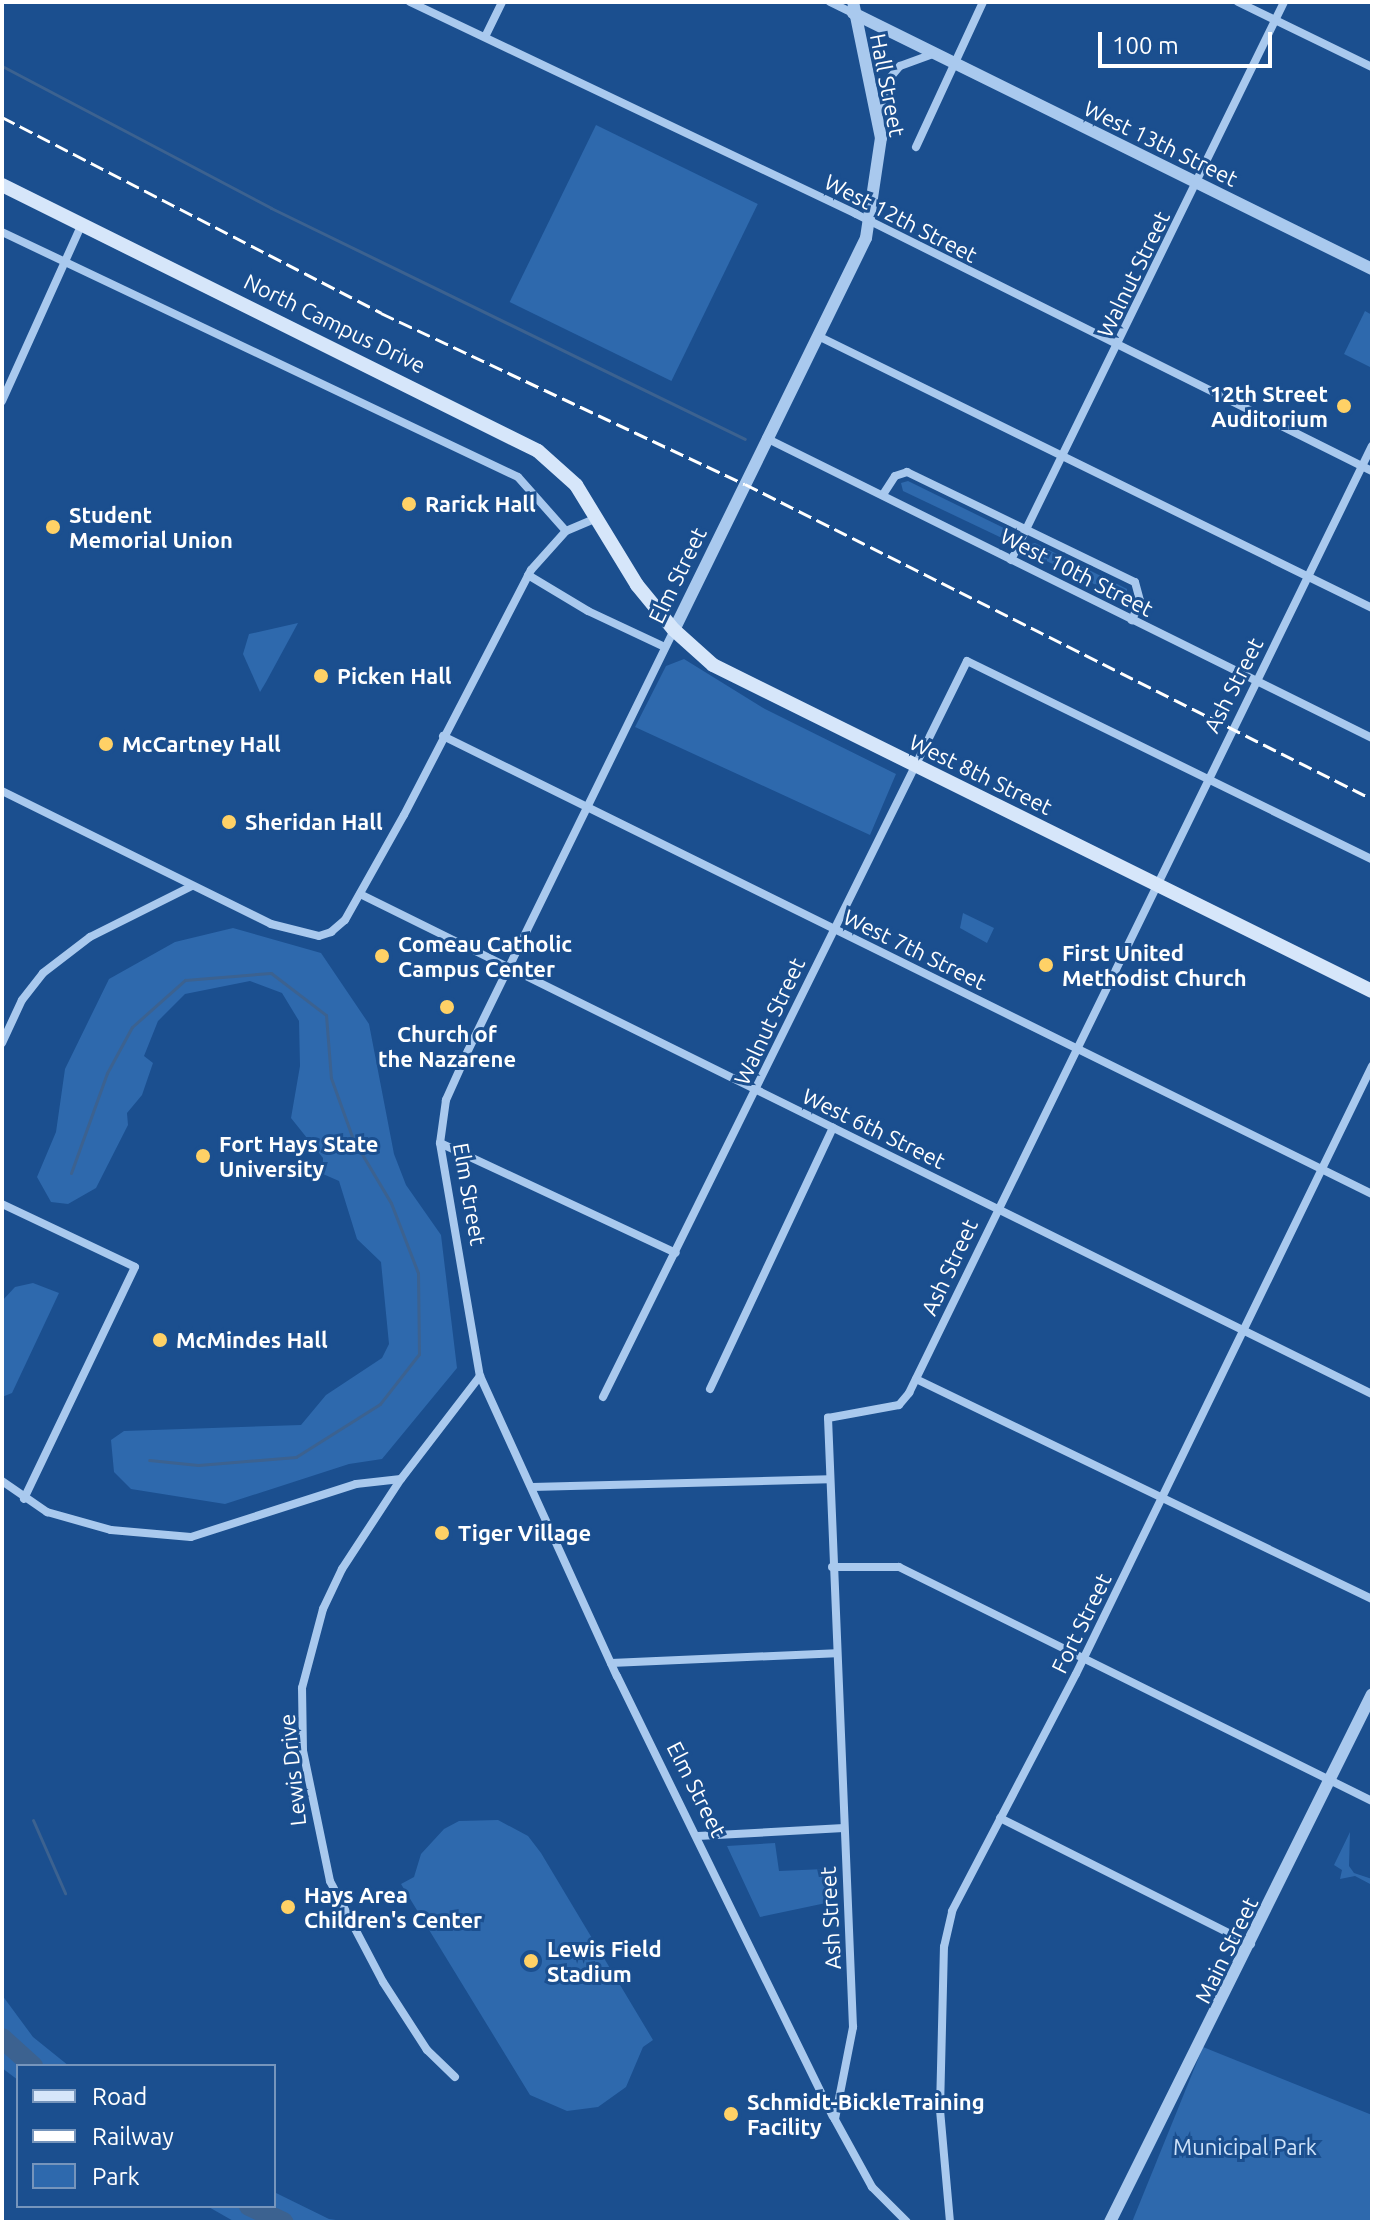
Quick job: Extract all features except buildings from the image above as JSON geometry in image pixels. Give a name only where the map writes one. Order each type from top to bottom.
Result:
[{"type":"main road","name":"North Campus Drive","points":[[2,185],[538,451],[576,485],[616,544]]},
{"type":"main road","name":"West 8th Street","points":[[616,544],[637,585],[674,630],[713,665],[1372,991]]},
{"type":"street","name":"West 12th Street","points":[[410,2],[870,222],[1372,471]]},
{"type":"street","points":[[485,37],[502,2]]},
{"type":"street","name":"West 13th Street","points":[[830,2],[853,8],[954,65],[1372,269]]},
{"type":"street","points":[[916,147],[983,2]]},
{"type":"street","points":[[1238,2],[1372,67]]},
{"type":"street","name":"Walnut Street","points":[[1011,560],[1284,2]]},
{"type":"street","name":"Hall Street","points":[[853,8],[877,117],[881,157],[870,222]]},
{"type":"street","points":[[877,117],[889,79],[900,66],[933,54]]},
{"type":"street","name":"Elm Street","points":[[870,222],[818,336],[446,1100],[440,1143],[480,1376],[611,1663],[835,2119],[884,2203],[907,2222]]},
{"type":"street","points":[[2,401],[82,224]]},
{"type":"street","points":[[2,232],[518,477],[566,531]]},
{"type":"street","points":[[818,336],[1372,608]]},
{"type":"street","name":"West 10th Street","points":[[766,438],[884,493],[1011,560],[1372,738]]},
{"type":"street","name":"Ash Street","points":[[835,2119],[853,2027],[828,1418],[899,1405],[916,1379],[1206,780],[1372,446]]},
{"type":"street","points":[[884,493],[895,476],[907,472],[1135,582],[1140,601],[1132,620]]},
{"type":"street","points":[[2,791],[271,924],[319,936],[345,920],[528,575],[566,531],[598,518]]},
{"type":"street","points":[[528,575],[588,611],[665,647]]},
{"type":"street","name":"Walnut Street","points":[[603,1397],[967,661],[1206,780]]},
{"type":"street","name":"West 7th Street","points":[[443,736],[1372,1194]]},
{"type":"street","points":[[1206,780],[1372,859]]},
{"type":"street","points":[[2,1043],[22,1000],[43,973],[90,937],[192,886]]},
{"type":"street","name":"West 6th Street","points":[[360,894],[1372,1394]]},
{"type":"street","name":"Fort Street","points":[[950,2222],[940,2109],[944,1947],[952,1911],[1083,1661],[1372,1066]]},
{"type":"street","points":[[710,1389],[833,1128]]},
{"type":"street","points":[[440,1143],[676,1253]]},
{"type":"street","points":[[2,1204],[135,1267],[24,1499]]},
{"type":"street","name":"Lewis Drive","points":[[455,2077],[413,2027],[336,1895],[315,1830],[302,1745],[302,1688],[323,1609],[342,1569],[401,1479],[480,1376]]},
{"type":"street","points":[[916,1379],[1372,1599]]},
{"type":"street","points":[[2,1481],[47,1512],[111,1530],[191,1537],[356,1484],[401,1479]]},
{"type":"street","points":[[532,1487],[829,1479]]},
{"type":"street","points":[[832,1567],[899,1567],[1083,1661],[1372,1801]]},
{"type":"street","points":[[611,1663],[836,1653]]},
{"type":"street","name":"Main Street","points":[[1110,2222],[1252,1944],[1372,1694]]},
{"type":"street","points":[[1000,1818],[1252,1944]]},
{"type":"street","points":[[698,1836],[844,1828]]},
{"type":"green space","points":[[596,125],[758,204],[671,381],[510,302]]},
{"type":"green space","points":[[1365,311],[1372,315],[1372,368],[1344,354]]},
{"type":"green space","points":[[908,481],[1010,531],[1010,537],[1004,539],[903,491],[901,483]]},
{"type":"green space","points":[[1035,543],[1127,589],[1127,595],[1121,597],[1030,553],[1028,545]]},
{"type":"green space","points":[[298,623],[260,692],[243,654],[249,634]]},
{"type":"green space","points":[[684,659],[765,709],[896,774],[870,835],[635,727],[666,666]]},
{"type":"green space","points":[[963,913],[994,928],[987,943],[960,928]]},
{"type":"green space","points":[[233,928],[321,953],[369,1024],[394,1154],[406,1185],[441,1235],[457,1368],[382,1459],[349,1464],[225,1504],[131,1489],[114,1472],[111,1440],[124,1431],[301,1425],[326,1395],[382,1358],[389,1344],[381,1262],[357,1239],[339,1181],[323,1174],[323,1158],[291,1118],[300,1066],[299,1021],[282,993],[250,981],[185,994],[158,1021],[144,1056],[153,1063],[142,1095],[127,1113],[128,1125],[96,1188],[68,1204],[51,1202],[37,1177],[56,1132],[65,1069],[109,979],[175,942]]},
{"type":"green space","points":[[33,1283],[59,1293],[12,1393],[2,1397],[2,1301],[15,1287]]},
{"type":"green space","name":"Lewis Field Stadium","points":[[498,1820],[528,1836],[541,1853],[653,2040],[643,2047],[626,2087],[598,2107],[567,2111],[530,2095],[401,1884],[414,1877],[421,1854],[444,1829],[459,1821]]},
{"type":"green space","points":[[1350,1832],[1349,1866],[1354,1873],[1372,1879],[1372,1885],[1355,1876],[1340,1879],[1342,1870],[1334,1865]]},
{"type":"green space","points":[[775,1843],[779,1871],[825,1869],[826,1903],[760,1917],[727,1846]]},
{"type":"green space","points":[[2,1995],[33,2037],[67,2064],[16,2064],[16,2078],[2,2068]]},
{"type":"green space","name":"Municipal Park","points":[[1203,2047],[1372,2115],[1372,2222],[1132,2222]]},
{"type":"green space","points":[[276,2193],[329,2219],[350,2222],[235,2222],[210,2208],[276,2208]]},
{"type":"waterway","points":[[2,66],[271,208],[745,439]]},
{"type":"waterway","points":[[71,1173],[107,1073],[132,1027],[185,980],[271,973],[326,1015],[331,1078],[353,1139],[391,1203],[418,1273],[419,1354],[380,1404],[296,1457],[198,1465],[149,1460]]},
{"type":"waterway","points":[[33,1820],[65,1893]]},
{"type":"waterway","points":[[2,2038],[31,2064]]},
{"type":"waterway","points":[[253,2208],[283,2222]]},
{"type":"railway","points":[[2,117],[381,313],[745,484],[1372,799]]},
{"type":"place","name":"12th Street Auditorium","points":[[1344,406]]},
{"type":"place","name":"Rarick Hall","points":[[409,504]]},
{"type":"place","name":"Student Memorial Union","points":[[53,527]]},
{"type":"place","name":"Picken Hall","points":[[321,676]]},
{"type":"place","name":"McCartney Hall","points":[[106,744]]},
{"type":"place","name":"Sheridan Hall","points":[[229,822]]},
{"type":"place","name":"Comeau Catholic Campus Center","points":[[382,956]]},
{"type":"place","name":"First United Methodist Church","points":[[1046,965]]},
{"type":"place","name":"Church of the Nazarene","points":[[447,1007]]},
{"type":"place","name":"Fort Hays State University","points":[[203,1156]]},
{"type":"place","name":"McMindes Hall","points":[[160,1340]]},
{"type":"place","name":"Tiger Village","points":[[442,1533]]},
{"type":"place","name":"Hays Area Children's Center","points":[[288,1907]]},
{"type":"place","name":"Lewis Field Stadium","points":[[531,1961]]},
{"type":"place","name":"Schmidt-BickleTraining Facility","points":[[731,2114]]}]
